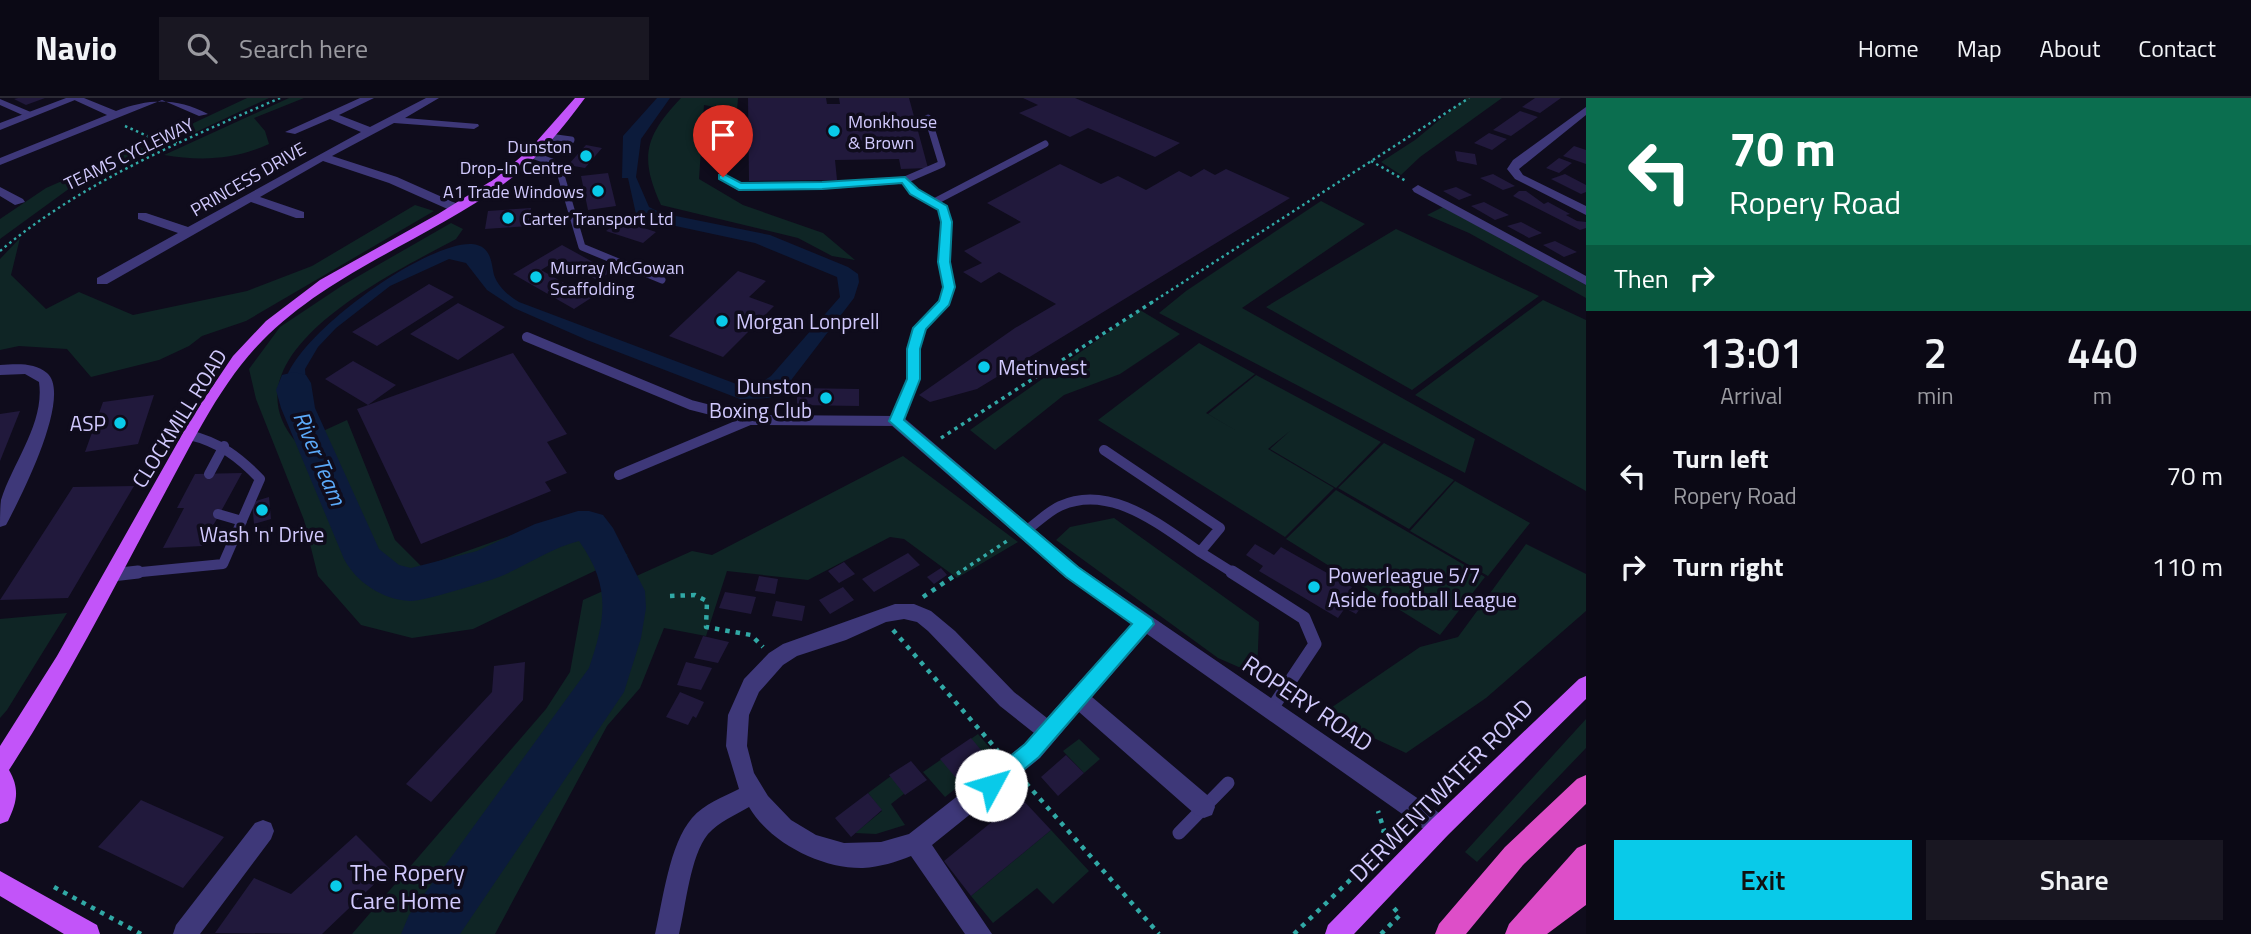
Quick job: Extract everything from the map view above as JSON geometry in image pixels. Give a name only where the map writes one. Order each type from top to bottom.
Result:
[{"type":"highway","points":[[1449,934],[1514,856],[1586,787]]},
{"type":"highway","points":[[1519,934],[1586,857]]},
{"type":"highway","points":[[1526,934],[1586,889]]},
{"type":"main road","name":"CLOCKMILL ROAD","points":[[0,765],[43,697],[189,435],[234,365],[270,324],[311,293],[498,182],[532,155],[580,98]]},
{"type":"main road","name":"DERWENTWATER ROAD","points":[[1337,934],[1440,827],[1586,685]]},
{"type":"main road","points":[[0,776],[6,787],[6,798],[0,813]]},
{"type":"main road","points":[[0,883],[88,934]]},
{"type":"street","points":[[0,127],[75,98],[111,117]]},
{"type":"street","points":[[0,162],[158,98]]},
{"type":"street","points":[[166,98],[203,114]]},
{"type":"street","points":[[291,132],[369,98]]},
{"type":"street","points":[[321,157],[434,98]]},
{"type":"street","points":[[0,102],[30,115]]},
{"type":"street","points":[[1586,110],[1517,162],[1513,169],[1519,177],[1586,211]]},
{"type":"street","points":[[329,116],[369,131]]},
{"type":"street","points":[[392,120],[474,126]]},
{"type":"street","name":"PRINCESS DRIVE","points":[[102,281],[321,157],[393,180],[456,208]]},
{"type":"street","points":[[1418,189],[1586,281]]},
{"type":"street","points":[[0,191],[19,202]]},
{"type":"street","points":[[250,198],[300,215]]},
{"type":"street","points":[[142,216],[189,232]]},
{"type":"street","points":[[0,370],[30,370],[43,377],[48,387],[41,422],[0,520]]},
{"type":"street","name":"ROPERY ROAD","points":[[897,421],[1072,572],[1373,778],[1440,827]]},
{"type":"street","points":[[1049,731],[1007,700],[931,622],[914,612],[903,611],[890,612],[806,644],[775,660],[757,677],[747,694],[736,725],[735,745],[751,795],[787,833],[814,847],[845,855],[877,856],[916,843],[1013,768],[1049,731],[1132,635],[1146,624]]},
{"type":"street","points":[[1078,698],[1204,807]]},
{"type":"street","points":[[667,934],[688,852],[696,832],[711,817],[751,795]]},
{"type":"street","points":[[185,934],[263,831]]},
{"type":"street","points":[[916,843],[980,934]]},
{"type":"lane","points":[[729,124],[723,177],[739,187],[822,186],[905,180],[943,164],[928,118]]},
{"type":"lane","points":[[549,137],[571,140]]},
{"type":"lane","points":[[934,202],[1045,144]]},
{"type":"lane","points":[[532,155],[552,162],[560,172],[582,247],[662,280]]},
{"type":"lane","points":[[527,337],[691,405],[750,420],[897,421],[914,379],[914,349],[920,328],[945,302],[949,287],[944,262],[946,222],[943,208],[914,191],[905,180]]},
{"type":"lane","points":[[619,475],[750,420]]},
{"type":"lane","points":[[112,575],[223,564],[260,479],[232,450],[210,439],[189,435]]},
{"type":"lane","points":[[209,474],[224,446]]},
{"type":"lane","points":[[1104,450],[1220,528],[1200,552]]},
{"type":"lane","points":[[1024,532],[1061,505],[1094,499],[1136,510],[1304,618],[1315,644],[1271,710]]},
{"type":"lane","points":[[218,514],[242,521]]},
{"type":"lane","points":[[1180,833],[1228,783]]},
{"type":"path","name":"TEAMS CYCLEWAY","points":[[0,251],[68,197],[125,166],[280,98]]},
{"type":"path","points":[[111,117],[156,140],[180,142]]},
{"type":"path","points":[[1371,161],[1418,189]]},
{"type":"path","points":[[903,611],[996,547],[1024,532]]},
{"type":"path","points":[[670,596],[701,597],[707,601],[705,627],[751,635],[775,660]]},
{"type":"green space","points":[[247,98],[269,98],[194,133],[183,128]]},
{"type":"green space","points":[[289,98],[304,98],[254,118],[265,131],[269,144],[217,158],[164,155]]},
{"type":"green space","points":[[681,98],[738,98],[737,111],[704,105],[699,179],[743,205],[823,233],[855,260],[832,256],[798,238],[661,205],[650,173],[649,148],[660,124]]},
{"type":"green space","points":[[1466,98],[1502,98],[1420,157],[1401,175],[1381,162],[1415,140]]},
{"type":"green space","points":[[140,147],[149,152],[70,188],[0,239],[0,219],[46,188]]},
{"type":"green space","points":[[1321,201],[1365,224],[1242,308],[1475,439],[1465,473],[1159,313],[1186,291]]},
{"type":"green space","points":[[415,205],[434,211],[246,321],[202,336],[189,346],[159,360],[91,377],[67,349],[19,346],[0,350],[0,259],[20,238],[11,275],[46,309],[79,292],[133,315],[247,291],[312,266]]},
{"type":"green space","points":[[1443,207],[1586,285],[1586,298],[1469,233],[1427,215]]},
{"type":"green space","points":[[451,223],[463,229],[456,239],[394,272],[358,295],[324,320],[297,348],[280,379],[279,410],[297,443],[347,420],[395,540],[422,567],[532,528],[585,535],[628,555],[473,629],[412,638],[361,625],[318,576],[304,520],[256,399],[249,369],[280,327],[343,285]]},
{"type":"green space","points":[[1396,229],[1539,296],[1412,390],[1266,307]]},
{"type":"green space","points":[[1543,300],[1586,320],[1586,491],[1415,395]]},
{"type":"green space","points":[[1140,310],[1180,334],[1120,374],[1064,395],[995,450],[970,430]]},
{"type":"green space","points":[[1199,343],[1255,374],[1206,413],[1240,433],[1208,414],[1256,375],[1381,442],[1336,488],[1270,449],[1290,431],[1268,449],[1334,488],[1285,537],[1098,420]]},
{"type":"green space","points":[[1384,443],[1454,480],[1409,529],[1338,488]]},
{"type":"green space","points":[[903,456],[1018,542],[957,578],[904,539],[890,537],[808,580],[727,571],[706,636],[664,628],[640,688],[607,726],[495,934],[352,934],[546,709],[570,672],[583,600],[692,551],[712,555]]},
{"type":"green space","points":[[1455,481],[1530,523],[1488,576],[1410,531]]},
{"type":"green space","points":[[1336,490],[1485,577],[1440,635],[1286,539]]},
{"type":"green space","points":[[1114,518],[1259,622],[1257,675],[1218,658],[1056,540],[1070,527]]},
{"type":"green space","points":[[1526,544],[1586,574],[1586,611],[1486,698],[1406,753],[1322,714],[1420,647],[1458,637]]},
{"type":"green space","points":[[67,613],[7,710],[0,718],[0,619]]},
{"type":"green space","points":[[1586,719],[1586,748],[1477,862],[1465,852]]},
{"type":"green space","points":[[978,734],[997,756],[945,797],[923,772]]},
{"type":"green space","points":[[1079,739],[1100,759],[1084,773],[1063,751]]},
{"type":"green space","points":[[891,776],[905,793],[891,804],[905,825],[876,834],[855,833],[882,811],[868,793]]},
{"type":"green space","points":[[1051,830],[1089,871],[1053,904],[1037,888],[993,923],[971,896]]},
{"type":"water","points":[[657,98],[670,98],[641,139],[636,177],[649,207],[661,213],[770,235],[848,267],[858,274],[859,282],[854,298],[782,392],[770,398],[740,399],[587,340],[514,308],[487,290],[466,263],[449,259],[390,286],[336,328],[318,347],[305,369],[307,398],[316,428],[299,435],[284,390],[294,363],[312,341],[336,318],[395,274],[451,247],[472,244],[487,251],[498,283],[519,302],[739,385],[759,384],[771,376],[840,297],[837,277],[755,243],[643,219],[636,214],[628,178],[622,178],[623,136]]},
{"type":"building","points":[[45,98],[26,105],[14,99]]},
{"type":"building","name":"Monkhouse & Brown","points":[[748,98],[826,98],[827,104],[840,104],[839,98],[909,98],[928,168],[901,169],[899,159],[835,160],[837,180],[749,181]]},
{"type":"building","points":[[1023,98],[1075,98],[1180,143],[1155,157],[1088,128],[1070,137],[1019,113],[1038,105]]},
{"type":"building","points":[[1535,98],[1561,98],[1540,113],[1522,107]]},
{"type":"building","points":[[1520,111],[1538,117],[1511,136],[1493,130]]},
{"type":"building","points":[[1489,133],[1507,139],[1492,150],[1474,143]]},
{"type":"building","name":"Dunston Drop-In Centre","points":[[586,145],[602,148],[585,168],[568,165]]},
{"type":"building","points":[[1574,146],[1586,150],[1586,164],[1563,156]]},
{"type":"building","points":[[1455,151],[1475,154],[1477,165],[1457,161]]},
{"type":"building","points":[[1559,158],[1572,163],[1559,173],[1546,168]]},
{"type":"building","points":[[1060,164],[1101,184],[1118,176],[1146,190],[1179,171],[1191,177],[1204,169],[1215,175],[1226,169],[1290,198],[977,389],[930,402],[919,395],[1015,328],[1056,304],[999,272],[981,283],[963,272],[982,263],[964,251],[1021,222],[987,203]]},
{"type":"building","name":"A1 Trade Windows","points":[[608,173],[616,206],[588,210],[581,176]]},
{"type":"building","points":[[1493,174],[1515,186],[1503,190],[1480,178]]},
{"type":"building","points":[[1565,174],[1586,185],[1586,192],[1581,194],[1551,179]]},
{"type":"building","points":[[1456,187],[1472,195],[1459,200],[1443,191]]},
{"type":"building","points":[[1519,191],[1526,191],[1544,204],[1548,202],[1577,221],[1586,222],[1586,228],[1580,230],[1513,196]]},
{"type":"building","points":[[1484,202],[1509,215],[1495,220],[1471,206]]},
{"type":"building","name":"Carter Transport Ltd","points":[[531,208],[528,226],[485,229],[488,211]]},
{"type":"building","points":[[620,220],[656,232],[643,243],[606,231]]},
{"type":"building","points":[[1521,222],[1542,233],[1529,238],[1507,226]]},
{"type":"building","points":[[1555,241],[1577,252],[1564,257],[1543,245]]},
{"type":"building","name":"Murray McGowan Scaffolding","points":[[562,245],[611,272],[597,280],[559,259],[541,270],[591,298],[574,309],[513,274]]},
{"type":"building","name":"Morgan Lonprell","points":[[738,271],[766,281],[749,297],[774,306],[723,357],[669,336]]},
{"type":"building","points":[[429,284],[454,297],[377,346],[352,332]]},
{"type":"building","points":[[458,303],[505,327],[458,360],[410,334]]},
{"type":"building","points":[[513,353],[567,434],[547,442],[567,473],[545,482],[551,491],[421,544],[357,409]]},
{"type":"building","points":[[353,361],[396,385],[368,405],[325,379]]},
{"type":"building","points":[[797,388],[859,389],[859,406],[797,405]]},
{"type":"building","name":"ASP","points":[[154,395],[138,444],[85,452],[103,402]]},
{"type":"building","points":[[20,411],[0,461],[0,414]]},
{"type":"building","points":[[242,473],[202,546],[163,548],[184,508],[177,508],[195,474]]},
{"type":"building","points":[[134,486],[68,598],[0,600],[73,487]]},
{"type":"building","name":"Wash 'n' Drive","points":[[269,497],[271,519],[254,524],[252,502]]},
{"type":"building","points":[[1255,544],[1274,555],[1281,547],[1352,587],[1349,592],[1365,602],[1356,614],[1345,608],[1338,618],[1259,571],[1263,566],[1246,555]]},
{"type":"building","points":[[908,553],[920,565],[874,592],[862,579]]},
{"type":"building","points":[[844,562],[855,574],[839,583],[828,571]]},
{"type":"building","points":[[941,568],[947,575],[934,584],[927,577]]},
{"type":"building","points":[[759,576],[778,579],[775,594],[755,591]]},
{"type":"building","points":[[843,587],[854,600],[830,614],[819,600]]},
{"type":"building","points":[[725,592],[756,597],[751,614],[719,608]]},
{"type":"building","points":[[776,601],[805,606],[802,621],[772,616]]},
{"type":"building","points":[[703,636],[729,642],[718,663],[694,658]]},
{"type":"building","points":[[525,662],[523,700],[431,802],[406,784],[492,692],[494,666]]},
{"type":"building","points":[[686,662],[712,668],[701,690],[677,685]]},
{"type":"building","points":[[680,692],[704,702],[696,718],[693,716],[688,725],[666,717]]},
{"type":"building","points":[[971,738],[986,756],[956,778],[940,759]]},
{"type":"building","points":[[1066,755],[1084,773],[1058,796],[1041,777]]},
{"type":"building","points":[[911,761],[927,780],[905,795],[889,775]]},
{"type":"building","points":[[868,793],[882,810],[851,837],[835,818]]},
{"type":"building","points":[[1021,798],[1051,830],[971,896],[944,861]]},
{"type":"building","points":[[141,800],[224,837],[183,888],[98,847]]},
{"type":"building","name":"The Ropery Care Home","points":[[356,835],[390,869],[322,934],[215,933],[254,878],[291,894]]},
{"type":"waterway","name":"River Team","points":[[294,383],[298,408],[364,559],[386,578],[411,585],[486,565],[549,535],[578,526],[589,526],[611,560],[624,591],[622,628],[608,678],[428,934]]},
{"type":"place","name":"Monkhouse & Brown","points":[[834,131]]},
{"type":"place","name":"Dunston Drop-In Centre","points":[[586,156]]},
{"type":"place","name":"A1 Trade Windows","points":[[598,191]]},
{"type":"place","name":"Carter Transport Ltd","points":[[508,218]]},
{"type":"place","name":"Murray McGowan Scaffolding","points":[[536,277]]},
{"type":"place","name":"Morgan Lonprell","points":[[722,321]]},
{"type":"place","name":"Metinvest","points":[[984,367]]},
{"type":"place","name":"Dunston Boxing Club","points":[[826,398]]},
{"type":"place","name":"ASP","points":[[120,423]]},
{"type":"place","name":"Wash 'n' Drive","points":[[262,510]]},
{"type":"place","name":"Powerleague 5/7 Aside football League","points":[[1314,587]]},
{"type":"place","name":"The Ropery Care Home","points":[[336,886]]},
{"type":"route","points":[[723,177],[739,187],[822,186],[905,180],[914,191],[943,208],[946,222],[944,262],[949,287],[945,302],[920,328],[914,349],[914,379],[897,421],[1072,572],[1146,624],[1132,635],[1032,751],[991,785]]}]
